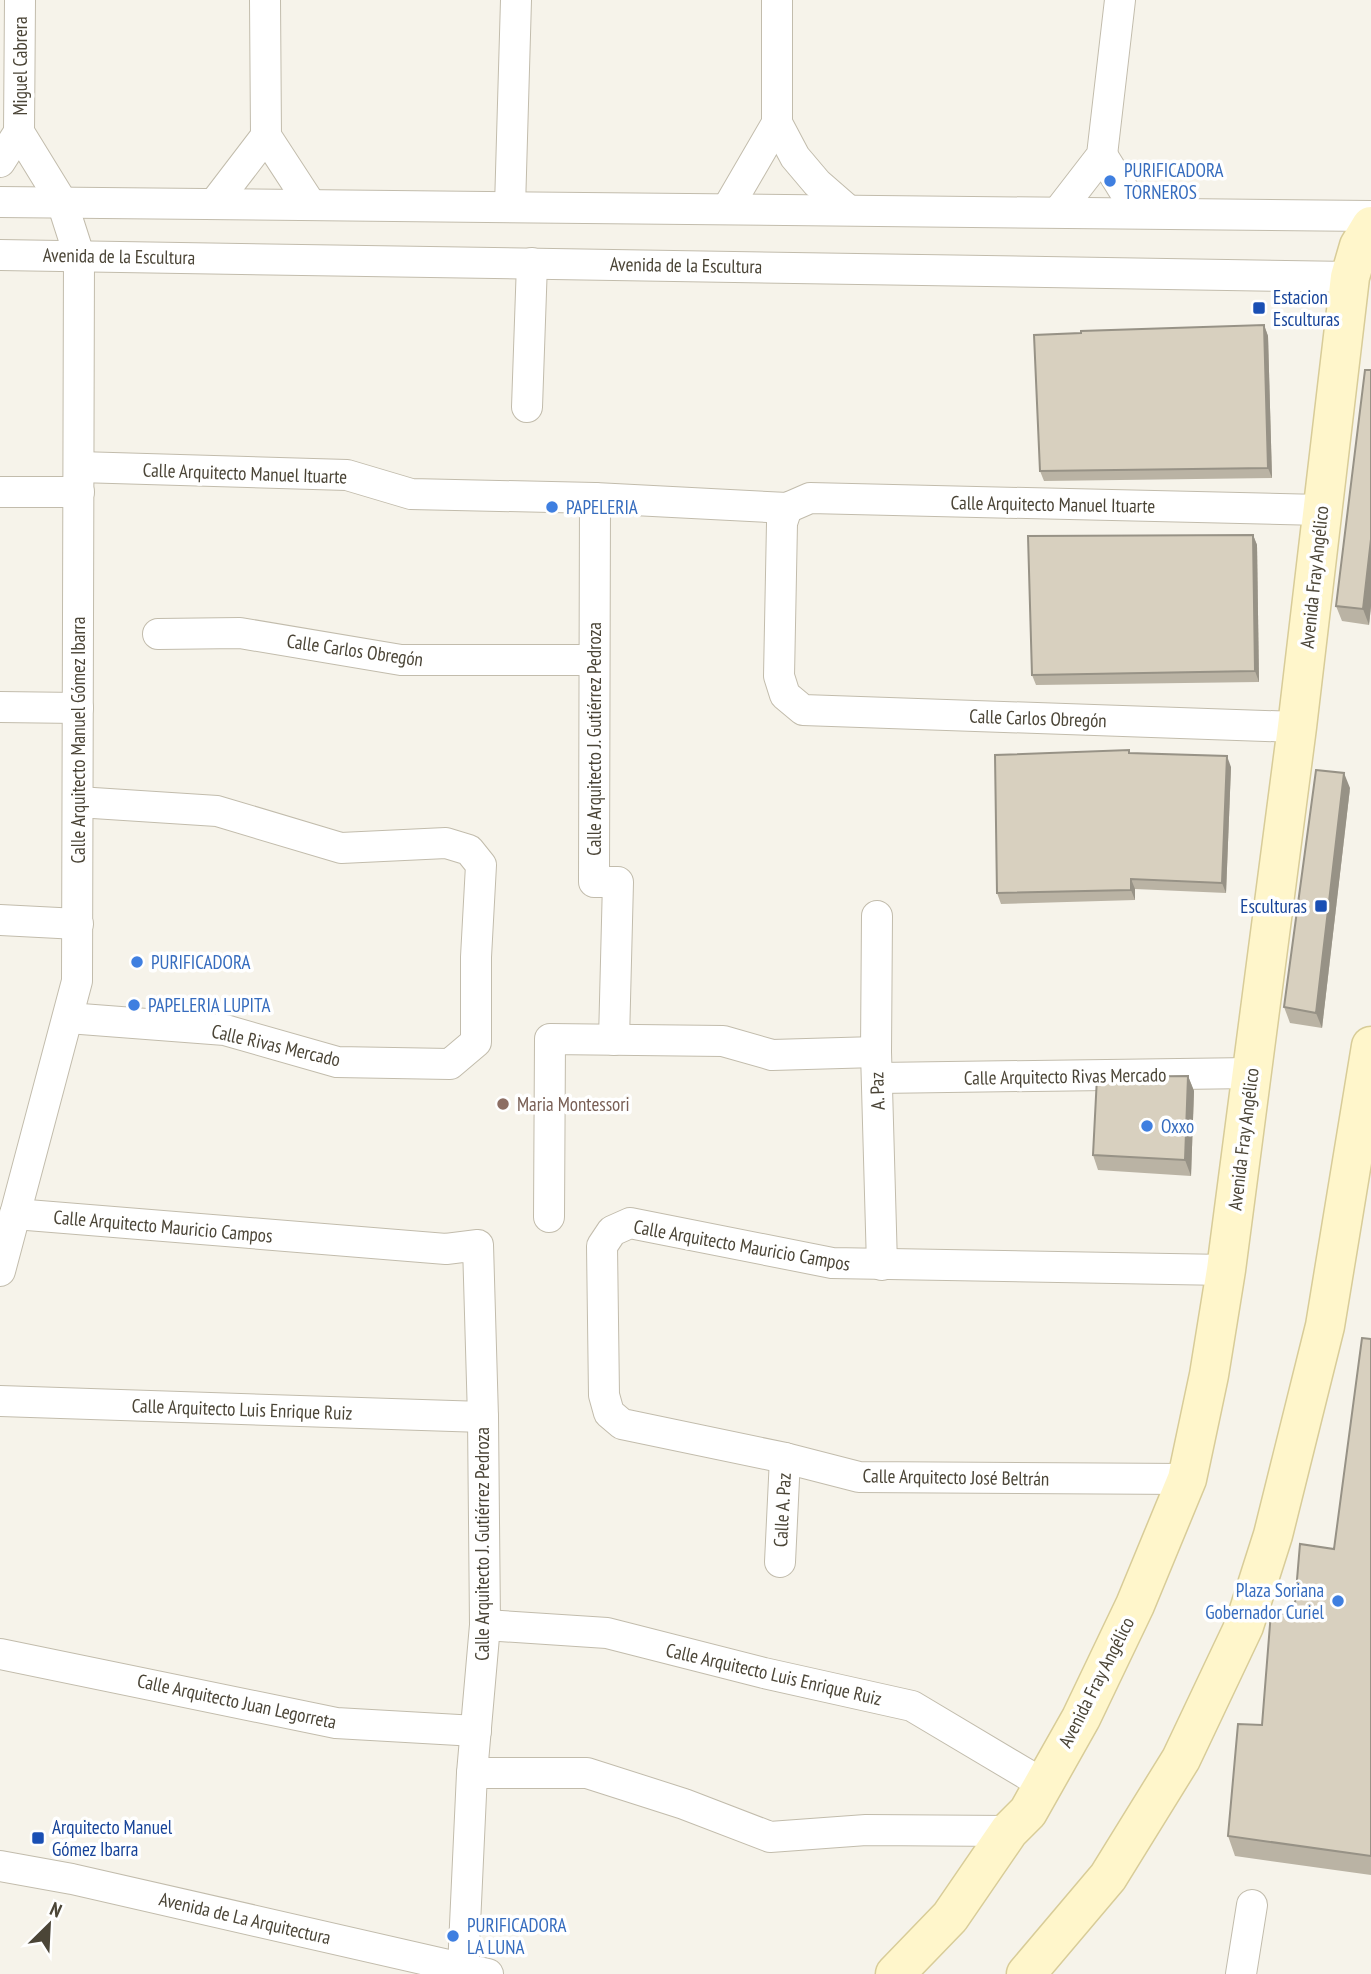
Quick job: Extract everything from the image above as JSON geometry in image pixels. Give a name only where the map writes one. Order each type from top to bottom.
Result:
[{"type":"street","name":"Miguel Cabrera","points":[[0,162],[19,132],[20,0]]},
{"type":"street","points":[[265,0],[266,135],[311,205]]},
{"type":"street","points":[[510,207],[516,0]]},
{"type":"street","points":[[777,0],[777,122],[802,166],[848,210]]},
{"type":"street","points":[[1058,212],[1102,155],[1120,0]]},
{"type":"street","points":[[727,209],[777,122]]},
{"type":"street","name":"Miguel Cabrera","points":[[19,132],[62,202]]},
{"type":"street","points":[[214,204],[266,135]]},
{"type":"street","points":[[1102,155],[1138,213]]},
{"type":"street","points":[[0,202],[1371,216]]},
{"type":"street","name":"Calle Arquitecto Manuel Gómez Ibarra","points":[[0,1271],[78,981],[79,255],[62,202]]},
{"type":"street","name":"Avenida Fray Angélico","points":[[895,1974],[950,1917],[1009,1831],[1028,1812],[1081,1718],[1135,1605],[1187,1479],[1209,1375],[1226,1269],[1297,727],[1321,510],[1360,277],[1359,246],[1371,226]]},
{"type":"street","name":"Avenida de la Escultura","points":[[0,255],[1360,277]]},
{"type":"street","points":[[527,408],[532,263]]},
{"type":"street","name":"Calle Arquitecto Manuel Ituarte","points":[[0,492],[79,480],[347,475],[411,494],[595,498],[787,508],[810,498],[1321,510]]},
{"type":"street","name":"Calle Arquitecto J. Gutiérrez Pedroza","points":[[595,498],[594,882],[618,882],[614,1040]]},
{"type":"street","name":"Calle Carlos Obregón","points":[[787,508],[782,523],[779,676],[785,695],[803,710],[1297,727]]},
{"type":"street","name":"Calle Carlos Obregón","points":[[158,634],[240,633],[401,660],[594,660]]},
{"type":"street","points":[[0,706],[78,708]]},
{"type":"street","name":"Calle Rivas Mercado","points":[[68,1018],[225,1030],[337,1062],[450,1064],[477,1042],[476,957],[481,865],[468,850],[446,843],[341,848],[217,811],[78,802]]},
{"type":"street","name":"A. Paz","points":[[877,916],[877,1065],[882,1265]]},
{"type":"street","points":[[0,920],[78,924]]},
{"type":"street","name":"Calle Arquitecto Rivas Mercado","points":[[548,1217],[550,1039],[723,1041],[772,1055],[877,1065],[1251,1073]]},
{"type":"street","points":[[1026,1974],[1108,1877],[1181,1759],[1244,1626],[1272,1535],[1325,1326],[1371,1046]]},
{"type":"street","name":"Calle Arquitecto Mauricio Campos","points":[[15,1214],[446,1249],[478,1245]]},
{"type":"street","name":"Calle Arquitecto Mauricio Campos","points":[[608,1413],[604,1395],[603,1247],[612,1231],[630,1223],[832,1263],[1226,1269]]},
{"type":"street","name":"Calle Arquitecto J. Gutiérrez Pedroza","points":[[476,1971],[472,1773],[485,1625],[478,1245]]},
{"type":"street","name":"Calle Arquitecto Luis Enrique Ruiz","points":[[0,1401],[483,1417]]},
{"type":"street","name":"Calle Arquitecto José Beltrán","points":[[608,1413],[622,1424],[785,1458],[859,1477],[1187,1479]]},
{"type":"street","name":"Calle A. Paz","points":[[780,1562],[785,1458]]},
{"type":"street","name":"Calle Arquitecto Luis Enrique Ruiz","points":[[485,1625],[607,1633],[764,1673],[912,1706],[1044,1784]]},
{"type":"street","name":"Calle Arquitecto Juan Legorreta","points":[[0,1654],[336,1723],[477,1731]]},
{"type":"street","points":[[472,1773],[587,1773],[684,1804],[770,1837],[866,1830],[1009,1831]]},
{"type":"street","name":"Avenida de La Arquitectura","points":[[0,1866],[72,1879],[476,1971]]},
{"type":"street","points":[[1241,1974],[1252,1905]]},
{"type":"building","points":[[1264,325],[1268,468],[1040,471],[1034,335]]},
{"type":"building","points":[[1365,370],[1371,370],[1371,539],[1363,609],[1336,606]]},
{"type":"building","points":[[1253,535],[1255,671],[1032,675],[1028,536]]},
{"type":"building","points":[[1129,750],[1129,753],[1227,756],[1222,883],[1131,879],[1131,890],[997,893],[995,755]]},
{"type":"building","name":"Esculturas","points":[[1316,770],[1344,773],[1316,1013],[1284,1007]]},
{"type":"building","name":"Oxxo","points":[[1188,1076],[1185,1160],[1093,1155],[1097,1077]]},
{"type":"building","name":"Plaza Soriana Gobernador Curiel","points":[[1362,1338],[1371,1339],[1371,1856],[1228,1836],[1238,1724],[1262,1725],[1271,1612],[1294,1615],[1300,1544],[1334,1549]]},
{"type":"place","name":"PURIFICADORA TORNEROS","points":[[1110,181]]},
{"type":"place","name":"Estacion Esculturas","points":[[1259,308]]},
{"type":"place","name":"PAPELERIA","points":[[552,507]]},
{"type":"place","name":"Esculturas","points":[[1321,906]]},
{"type":"place","name":"PURIFICADORA","points":[[137,962]]},
{"type":"place","name":"PAPELERIA LUPITA","points":[[134,1005]]},
{"type":"place","name":"Maria Montessori","points":[[503,1104]]},
{"type":"place","name":"Oxxo","points":[[1147,1126]]},
{"type":"place","name":"Plaza Soriana Gobernador Curiel","points":[[1338,1601]]},
{"type":"place","name":"Arquitecto Manuel Gómez Ibarra","points":[[38,1838]]},
{"type":"place","name":"PURIFICADORA LA LUNA","points":[[453,1936]]}]
